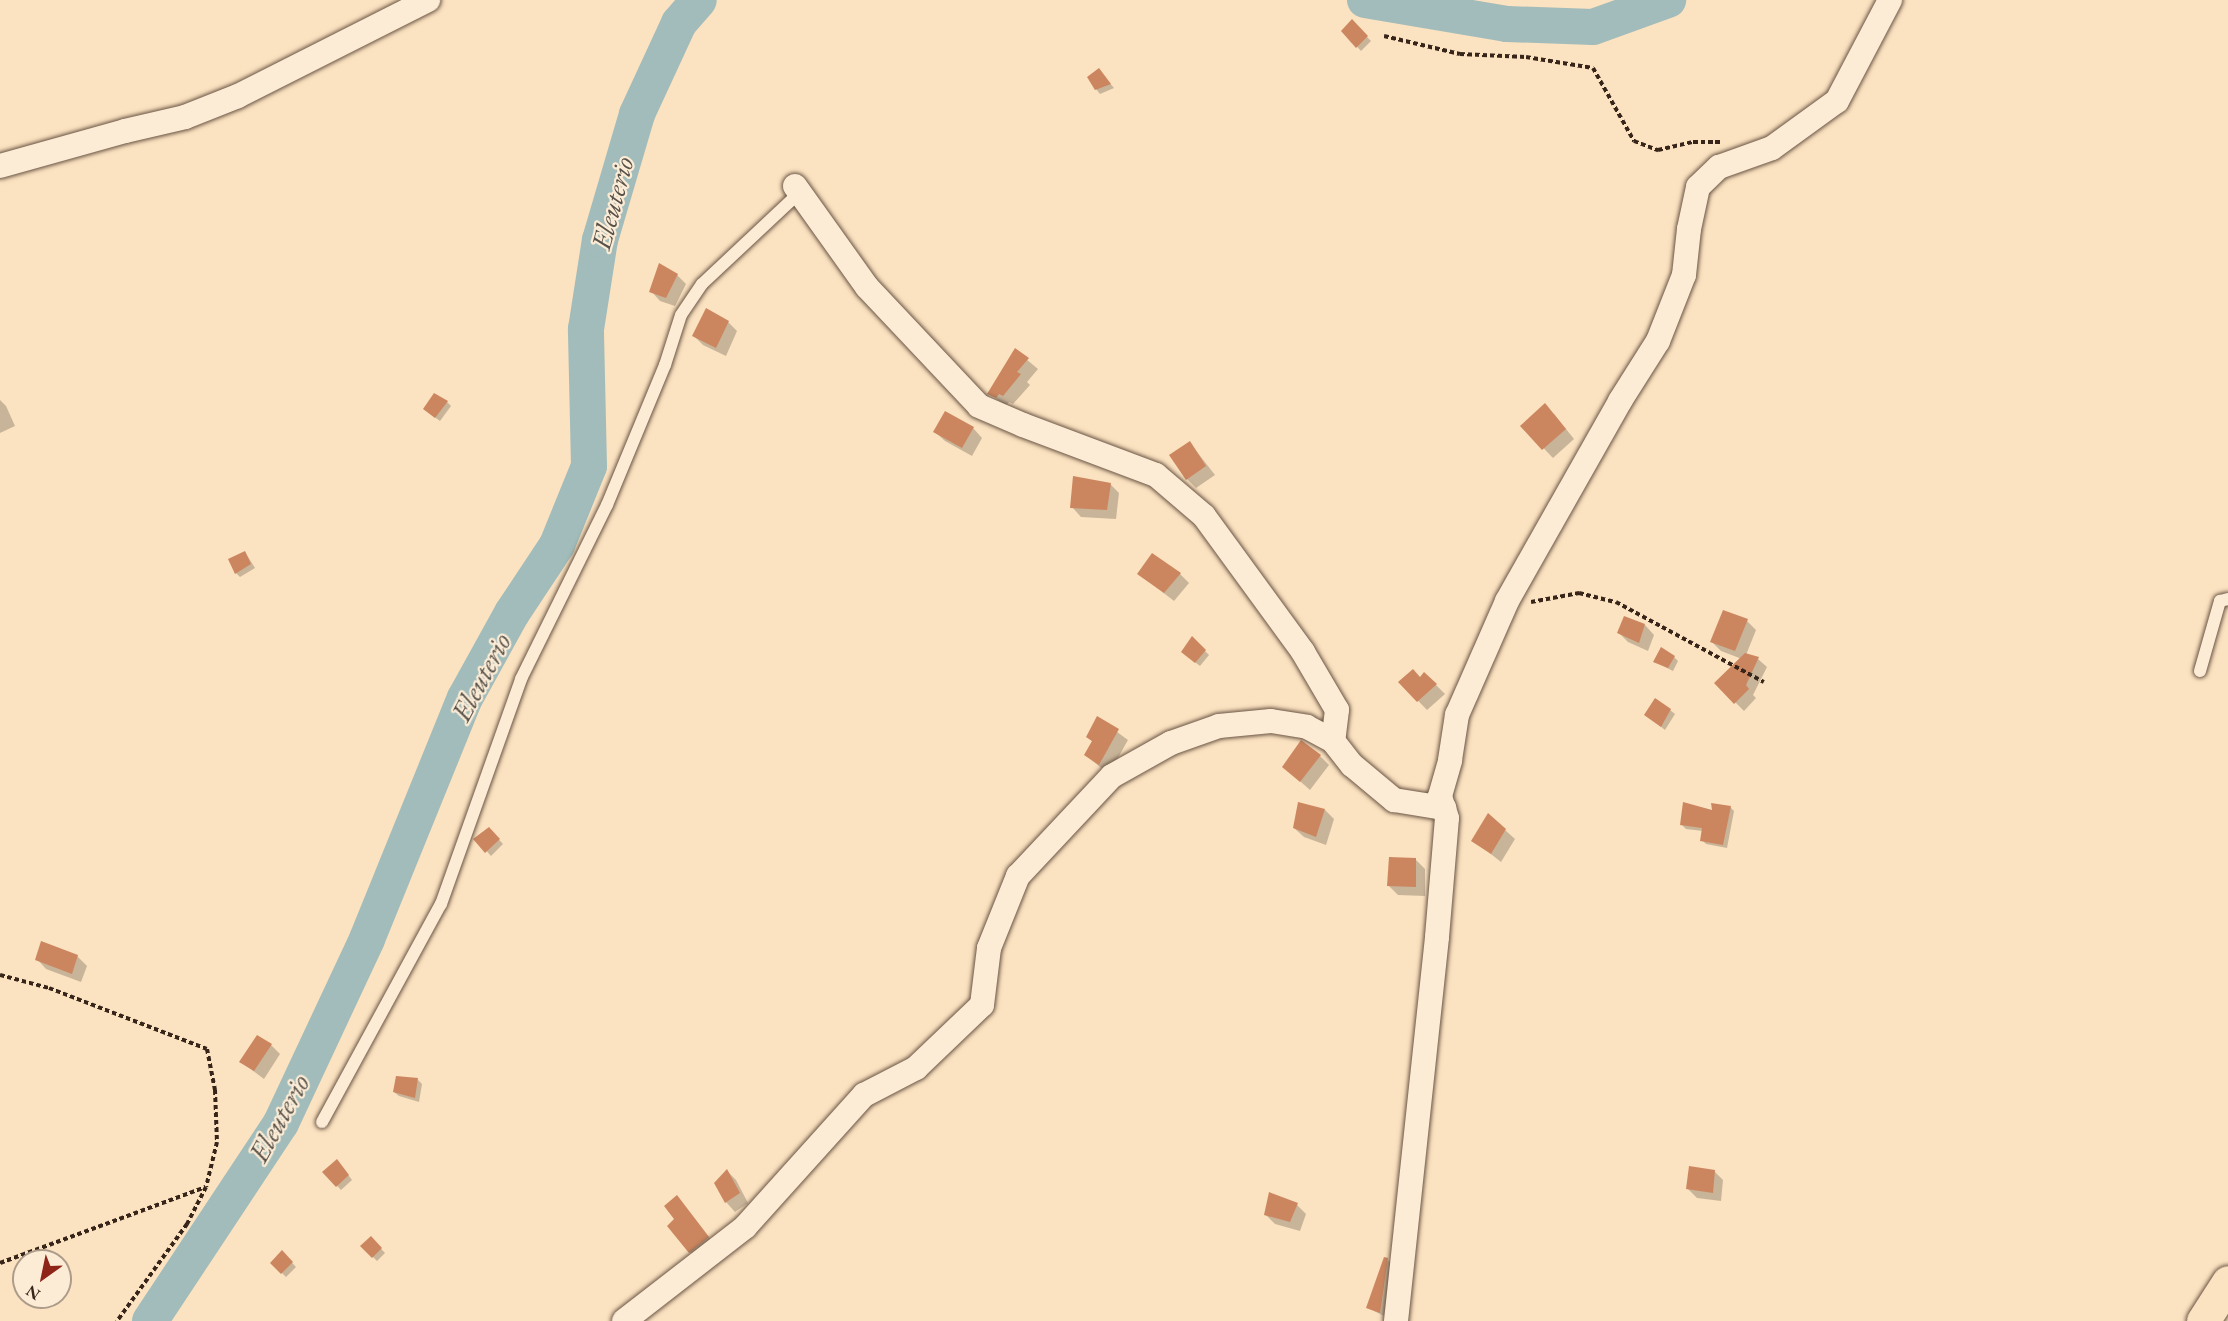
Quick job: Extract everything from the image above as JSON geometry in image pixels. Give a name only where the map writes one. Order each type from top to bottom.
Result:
[{"type":"main road","points":[[2203,1321],[2228,1282]]},
{"type":"street","points":[[0,165],[185,117],[238,96],[428,0]]},
{"type":"street","points":[[1396,1321],[1436,949],[1447,818],[1440,796],[1450,760],[1457,715],[1504,609],[1620,401],[1658,340],[1684,275],[1689,229],[1698,187],[1719,167],[1772,148],[1837,101],[1890,0]]},
{"type":"street","points":[[798,189],[867,287],[979,406],[1156,476],[1204,516],[1304,652],[1337,710],[1333,741]]},
{"type":"street","points":[[624,1321],[745,1227],[864,1095],[916,1068],[982,1005],[989,948],[1018,876],[1112,776],[1171,743],[1219,726],[1271,721],[1307,727],[1333,741],[1352,765],[1394,800],[1444,808]]},
{"type":"lane","points":[[322,1122],[441,904],[521,679],[607,505],[665,365],[681,315],[702,284],[798,189]]},
{"type":"lane","points":[[2200,671],[2220,601],[2228,599]]},
{"type":"path","points":[[1384,36],[1460,54],[1526,57],[1593,68],[1634,141],[1658,150],[1693,142],[1726,142]]},
{"type":"path","points":[[1504,609],[1579,592],[1616,602],[1764,682]]},
{"type":"path","points":[[0,975],[49,988],[207,1049],[215,1090],[217,1142],[206,1187],[187,1224],[117,1321]]},
{"type":"path","points":[[0,1263],[206,1187]]},
{"type":"building","points":[[1352,19],[1368,36],[1356,48],[1341,31]]},
{"type":"building","points":[[1099,68],[1111,84],[1095,90],[1087,77]]},
{"type":"building","points":[[659,263],[678,274],[666,298],[649,292]]},
{"type":"building","points":[[706,308],[729,321],[716,348],[692,336]]},
{"type":"building","points":[[1015,348],[1029,358],[1017,372],[1021,374],[1003,396],[999,394],[996,398],[987,394]]},
{"type":"building","points":[[434,393],[448,401],[435,418],[423,409]]},
{"type":"building","points":[[1545,403],[1566,429],[1542,450],[1520,426]]},
{"type":"building","points":[[945,411],[974,427],[962,448],[933,432]]},
{"type":"building","points":[[1190,441],[1206,466],[1186,480],[1169,455]]},
{"type":"building","points":[[1073,476],[1111,483],[1107,510],[1070,508]]},
{"type":"building","points":[[245,551],[251,564],[235,574],[228,559]]},
{"type":"building","points":[[1152,553],[1181,573],[1164,593],[1137,574]]},
{"type":"building","points":[[1723,610],[1748,619],[1735,651],[1710,642]]},
{"type":"building","points":[[1624,616],[1645,624],[1639,643],[1617,633]]},
{"type":"building","points":[[1192,636],[1206,650],[1195,663],[1181,652]]},
{"type":"building","points":[[1661,647],[1675,656],[1668,668],[1653,662]]},
{"type":"building","points":[[1745,653],[1759,657],[1746,685],[1749,689],[1734,704],[1714,683]]},
{"type":"building","points":[[1413,669],[1420,677],[1424,672],[1437,684],[1417,702],[1398,682]]},
{"type":"building","points":[[1655,698],[1671,709],[1661,727],[1644,715]]},
{"type":"building","points":[[1097,716],[1119,729],[1099,765],[1084,755],[1092,741],[1086,737]]},
{"type":"building","points":[[1301,740],[1321,755],[1300,782],[1282,767]]},
{"type":"building","points":[[1298,802],[1325,809],[1316,837],[1293,828]]},
{"type":"building","points":[[1683,802],[1712,810],[1711,803],[1731,806],[1723,845],[1700,841],[1702,828],[1680,825]]},
{"type":"building","points":[[1488,813],[1506,829],[1491,854],[1471,841]]},
{"type":"building","points":[[489,827],[500,839],[485,853],[473,839]]},
{"type":"building","points":[[1389,857],[1416,858],[1416,887],[1387,886]]},
{"type":"building","points":[[41,941],[78,955],[72,974],[35,960]]},
{"type":"building","points":[[257,1035],[272,1044],[254,1071],[239,1062]]},
{"type":"building","points":[[396,1076],[418,1078],[415,1098],[393,1092]]},
{"type":"building","points":[[337,1159],[349,1175],[336,1187],[322,1172]]},
{"type":"building","points":[[1689,1166],[1715,1170],[1713,1193],[1686,1189]]},
{"type":"building","points":[[727,1169],[740,1193],[725,1203],[714,1183]]},
{"type":"building","points":[[1269,1192],[1298,1203],[1290,1222],[1264,1215]]},
{"type":"building","points":[[677,1195],[709,1237],[689,1253],[667,1226],[674,1219],[664,1206]]},
{"type":"building","points":[[371,1236],[382,1248],[372,1258],[360,1246]]},
{"type":"building","points":[[282,1250],[293,1262],[281,1274],[270,1263]]},
{"type":"building","points":[[1384,1257],[1388,1258],[1380,1313],[1366,1308]]},
{"type":"waterway","name":"Eleuterio","points":[[150,1321],[281,1123],[367,939],[465,698],[512,613],[557,545],[589,466],[586,329],[600,240],[637,114],[679,23],[699,0]]},
{"type":"waterway","name":"Eleuterio","points":[[1365,0],[1507,24],[1593,27],[1668,0]]}]
